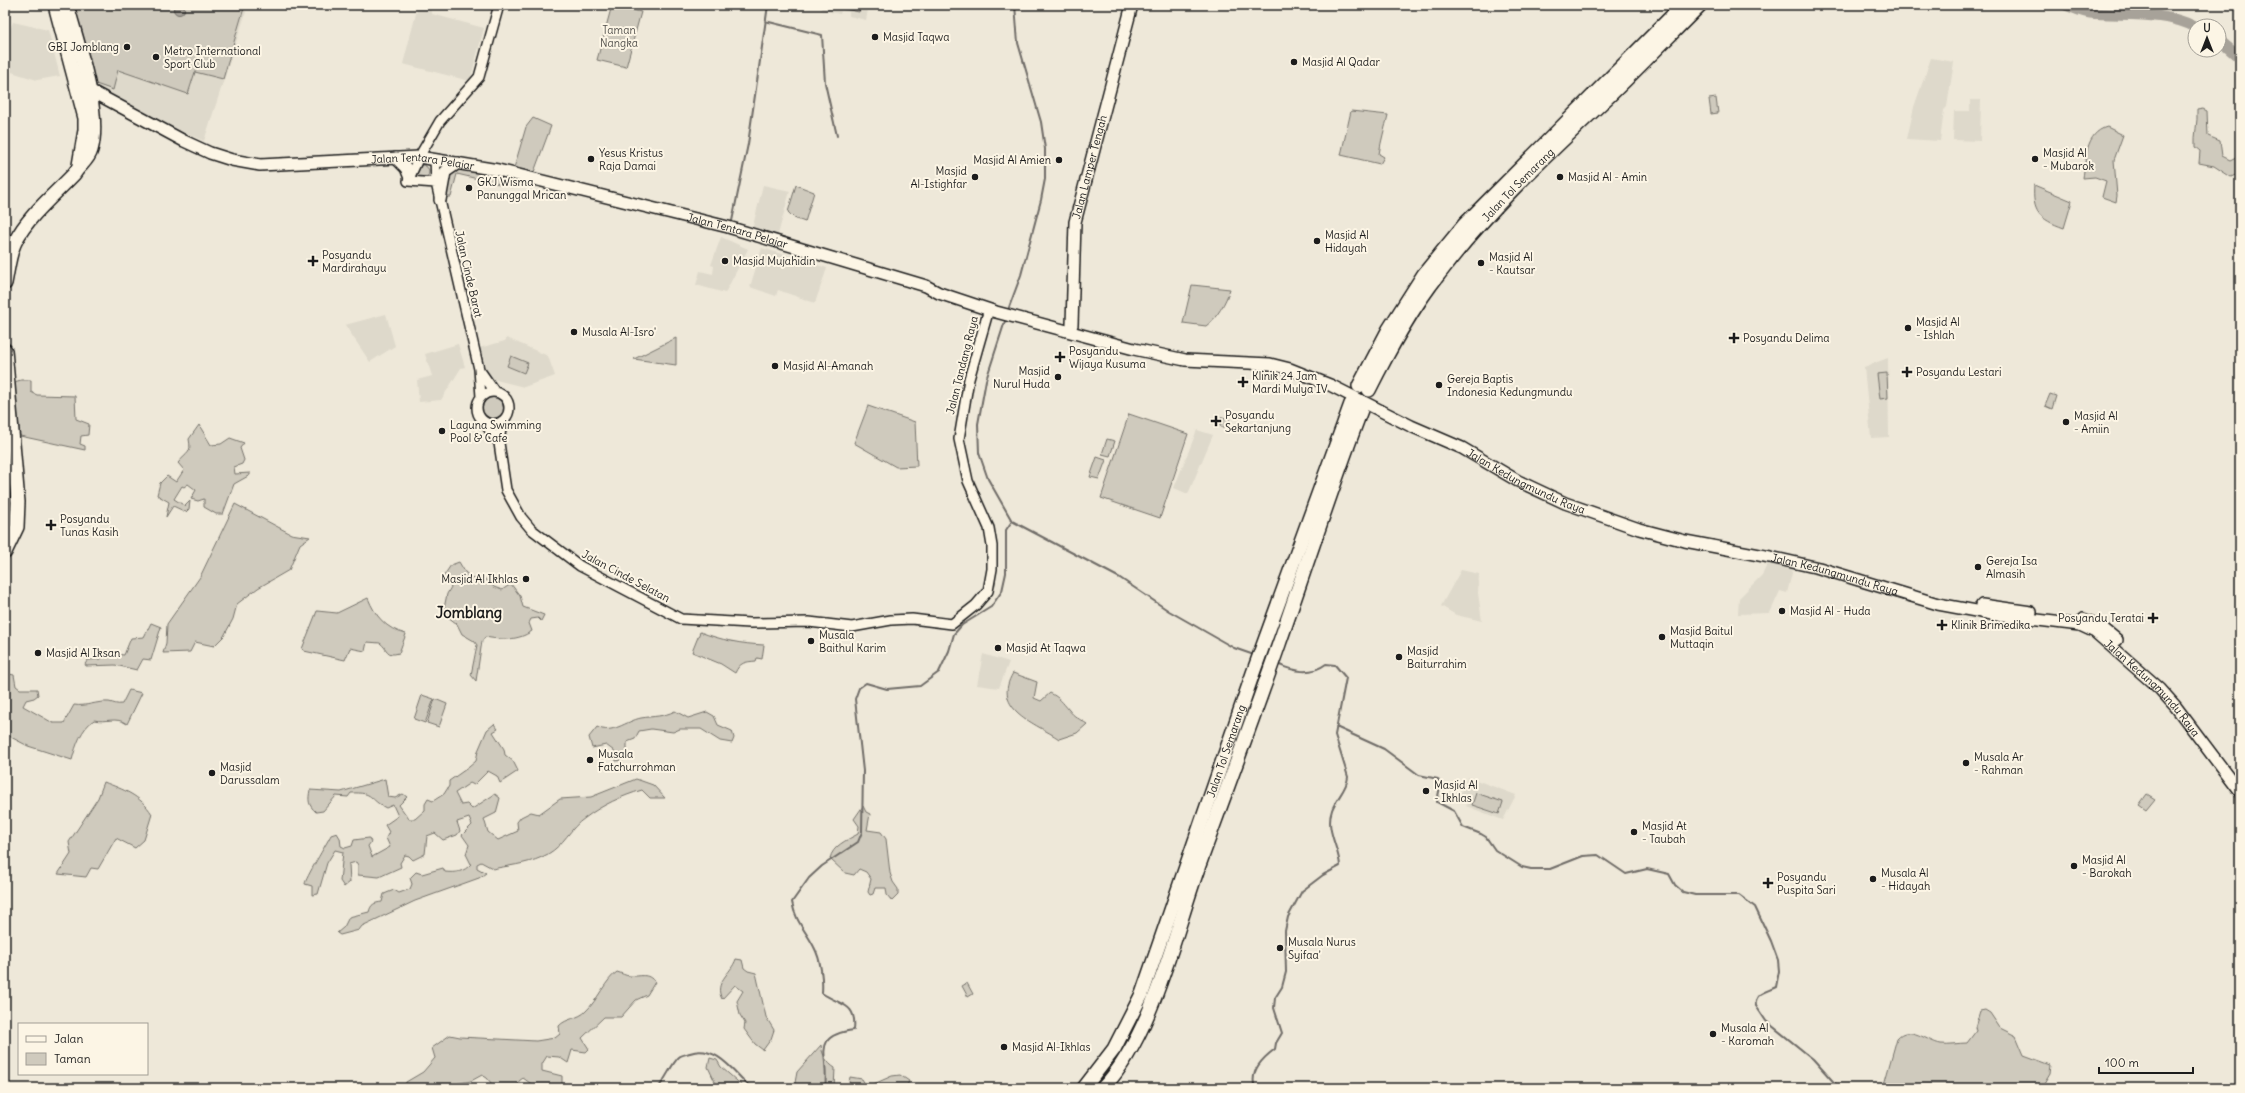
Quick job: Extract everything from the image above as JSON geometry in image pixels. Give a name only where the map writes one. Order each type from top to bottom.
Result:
[{"type":"highway","points":[[5,283],[11,253],[16,241],[34,216],[79,166],[84,164],[91,152],[94,118],[82,87],[56,5]]},
{"type":"highway","points":[[67,5],[82,87]]},
{"type":"highway","name":"Jalan Tol Semarang","points":[[1683,5],[1464,225],[1424,274],[1389,329],[1364,388],[1438,275],[1458,249],[1481,223],[1558,144],[1700,5]]},
{"type":"highway","points":[[5,350],[18,502],[17,527],[5,552]]},
{"type":"highway","name":"Jalan Tol Semarang","points":[[1084,1088],[1114,1049],[1142,994],[1253,673],[1356,407],[1329,495],[1279,645],[1154,998],[1124,1059],[1103,1088]]},
{"type":"main road","name":"Jalan Lamper Tengah","points":[[1073,329],[1075,222],[1132,5]]},
{"type":"main road","name":"Jalan Tentara Pelajar","points":[[82,87],[210,154],[232,160],[260,166],[419,157],[498,170],[728,227],[926,286],[939,286],[994,309],[1011,312],[1073,329]]},
{"type":"main road","points":[[396,158],[406,168],[410,178]]},
{"type":"main road","points":[[440,200],[445,172],[458,163]]},
{"type":"main road","name":"Jalan Kedungmundu Raya","points":[[1073,329],[1190,355],[1284,361],[1332,380],[1383,409],[1466,443],[1539,485],[1648,526],[1699,539],[1770,551],[1828,564],[1946,600],[2075,617],[2094,622],[2121,643],[2170,691],[2240,792]]},
{"type":"main road","name":"Jalan Kedungmundu Raya","points":[[2216,756],[2240,781]]},
{"type":"street","points":[[436,183],[408,181],[419,157],[440,121],[478,77],[499,5]]},
{"type":"street","name":"Jalan Cinde Barat","points":[[435,159],[436,183],[479,369],[481,397],[476,407],[478,415],[483,421]]},
{"type":"street","name":"Jalan Tandang Raya","points":[[789,622],[852,627],[891,620],[912,619],[949,625],[968,612],[988,591],[992,570],[991,538],[989,528],[968,481],[959,439],[969,379],[994,309]]},
{"type":"street","name":"Jalan Cinde Barat","points":[[479,369],[495,392],[502,395],[509,405],[508,413],[502,421]]},
{"type":"street","points":[[481,397],[488,393],[495,392]]},
{"type":"street","points":[[483,421],[494,424],[502,421]]},
{"type":"street","name":"Jalan Cinde Selatan","points":[[483,421],[499,443]]},
{"type":"street","name":"Jalan Cinde Selatan","points":[[502,421],[499,443],[506,490],[521,517],[542,539],[580,566],[681,619],[750,623],[789,622]]},
{"type":"shaded area","points":[[179,3],[183,5],[185,9],[183,13],[179,15],[175,13],[173,9],[175,5]]},
{"type":"shaded area","name":"Metro International Sport Club","points":[[68,5],[241,5],[246,12],[204,141],[92,93]]},
{"type":"shaded area","points":[[822,5],[869,5],[866,20],[849,16],[849,12],[841,11],[840,14],[821,10]]},
{"type":"shaded area","points":[[418,6],[432,10],[432,14],[484,28],[470,81],[403,64]]},
{"type":"shaded area","points":[[13,22],[48,30],[60,76],[37,80],[5,70],[5,28],[10,29]]},
{"type":"shaded area","points":[[1931,58],[1954,62],[1947,107],[1944,110],[1940,141],[1907,139],[1914,107]]},
{"type":"shaded area","points":[[1970,100],[1981,100],[1980,141],[1953,140],[1954,111],[1970,111]]},
{"type":"shaded area","points":[[763,185],[790,191],[777,238],[752,230]]},
{"type":"shaded area","points":[[721,237],[748,249],[725,293],[696,285],[700,271],[713,274],[714,266],[711,265]]},
{"type":"shaded area","points":[[762,248],[827,268],[815,303],[778,290],[776,296],[750,287]]},
{"type":"shaded area","points":[[386,314],[395,346],[370,362],[345,325]]},
{"type":"shaded area","points":[[507,338],[548,356],[555,376],[524,387],[488,378],[479,348],[505,341]]},
{"type":"shaded area","points":[[458,344],[465,367],[461,368],[441,400],[419,402],[417,380],[432,376],[425,354]]},
{"type":"shaded area","points":[[1888,358],[1889,437],[1871,438],[1864,367]]},
{"type":"shaded area","points":[[1197,430],[1213,435],[1188,494],[1174,488]]},
{"type":"shaded area","points":[[1768,563],[1793,569],[1787,593],[1780,591],[1770,613],[1738,614],[1739,598],[1762,575]]},
{"type":"shaded area","points":[[1461,570],[1479,574],[1478,593],[1482,621],[1456,615],[1441,606]]},
{"type":"shaded area","points":[[983,654],[1009,662],[999,688],[977,685]]},
{"type":"shaded area","points":[[1468,777],[1516,795],[1503,820],[1466,806],[1468,799],[1460,794]]},
{"type":"green space","name":"Metro International Sport Club","points":[[73,5],[90,5],[126,10],[147,5],[242,5],[244,8],[223,79],[195,72],[188,94],[118,70],[113,90],[93,83]]},
{"type":"green space","name":"Taman Nangka","points":[[612,5],[641,12],[626,67],[597,60]]},
{"type":"green space","points":[[841,5],[861,5],[859,12],[840,8]]},
{"type":"green space","points":[[1716,98],[1718,113],[1711,114],[1709,99]]},
{"type":"green space","points":[[2203,109],[2207,111],[2208,136],[2220,141],[2222,156],[2230,160],[2240,155],[2240,173],[2231,177],[2214,166],[2199,163],[2200,151],[2195,147],[2197,110]]},
{"type":"green space","points":[[1351,111],[1388,115],[1379,154],[1384,157],[1380,164],[1341,155]]},
{"type":"green space","points":[[533,118],[551,126],[534,172],[514,168],[526,127]]},
{"type":"green space","points":[[2107,127],[2123,135],[2114,160],[2117,196],[2116,202],[2102,197],[2106,181],[2095,177],[2083,178],[2086,155],[2091,141],[2094,135]]},
{"type":"green space","points":[[447,162],[515,177],[512,187],[457,174],[451,197],[441,197]]},
{"type":"green space","points":[[422,165],[427,167],[429,172],[427,177],[422,179],[417,177],[415,172],[417,167]]},
{"type":"green space","points":[[796,185],[814,192],[805,222],[794,218],[788,212]]},
{"type":"green space","points":[[2034,185],[2072,201],[2064,228],[2043,218],[2039,213],[2034,202]]},
{"type":"green space","points":[[1192,285],[1230,289],[1221,309],[1214,319],[1206,326],[1183,323]]},
{"type":"green space","points":[[676,338],[676,365],[634,359]]},
{"type":"green space","points":[[511,356],[528,363],[524,373],[507,366]]},
{"type":"green space","points":[[1887,373],[1888,398],[1880,399],[1877,374]]},
{"type":"green space","points":[[31,380],[31,392],[37,395],[75,396],[76,419],[89,424],[88,435],[81,436],[80,444],[85,446],[85,450],[20,436],[14,382]]},
{"type":"green space","points":[[496,389],[506,394],[510,400],[510,414],[506,420],[500,424],[490,425],[480,420],[476,414],[475,404],[480,394],[486,390]]},
{"type":"green space","points":[[2050,394],[2056,396],[2052,409],[2045,406]]},
{"type":"green space","points":[[868,406],[915,422],[917,466],[896,467],[854,443]]},
{"type":"green space","points":[[1129,414],[1188,434],[1160,518],[1101,498]]},
{"type":"green space","points":[[1222,417],[1229,419],[1231,427],[1221,427]]},
{"type":"green space","points":[[199,425],[211,445],[221,444],[230,438],[244,443],[240,448],[244,460],[242,464],[234,467],[235,474],[250,473],[250,475],[234,484],[223,514],[216,514],[204,507],[204,499],[198,501],[191,499],[196,490],[188,484],[184,487],[182,486],[174,499],[185,506],[190,501],[189,509],[186,512],[173,506],[166,517],[169,502],[157,495],[160,483],[167,476],[176,482],[184,470],[178,463],[188,452],[190,448],[189,439]]},
{"type":"green space","points":[[1107,439],[1115,441],[1110,456],[1102,454]]},
{"type":"green space","points":[[5,447],[8,477],[5,504]]},
{"type":"green space","points":[[1097,457],[1106,460],[1099,479],[1090,477]]},
{"type":"green space","points":[[235,504],[291,534],[310,537],[300,544],[289,570],[258,588],[237,604],[233,619],[224,636],[214,646],[195,642],[190,652],[163,653],[166,643],[167,624],[200,577]]},
{"type":"green space","points":[[459,562],[465,572],[473,579],[483,577],[494,587],[502,590],[511,584],[520,596],[523,607],[544,615],[541,621],[538,618],[531,619],[529,623],[532,631],[521,637],[497,639],[485,637],[482,641],[476,681],[471,675],[477,645],[474,641],[462,634],[457,624],[443,613],[447,594],[451,587],[443,577],[451,565]]},
{"type":"green space","points":[[368,598],[374,611],[382,621],[393,629],[406,634],[399,653],[389,653],[380,643],[367,642],[365,651],[350,648],[345,660],[304,651],[302,649],[317,611],[337,613]]},
{"type":"green space","points":[[151,623],[161,627],[151,660],[143,659],[137,670],[115,665],[86,666],[85,664],[88,660],[101,659],[105,653],[124,655],[131,638],[144,637]]},
{"type":"green space","points":[[700,632],[731,641],[764,645],[762,659],[757,658],[756,661],[743,663],[735,673],[721,664],[692,652]]},
{"type":"green space","points":[[5,673],[14,675],[16,686],[20,689],[37,689],[38,695],[34,698],[26,700],[23,706],[53,723],[64,723],[74,705],[105,702],[122,704],[129,690],[142,693],[127,724],[119,720],[94,720],[89,724],[82,733],[72,760],[28,746],[5,734]]},
{"type":"green space","points":[[1013,673],[1037,682],[1034,698],[1041,701],[1050,693],[1061,700],[1077,718],[1087,724],[1077,733],[1059,739],[1029,721],[1019,714],[1012,706],[1008,697],[1008,686]]},
{"type":"green space","points":[[422,695],[434,699],[425,723],[414,719]]},
{"type":"green space","points":[[435,699],[447,704],[439,727],[427,723]]},
{"type":"green space","points":[[675,711],[688,718],[707,712],[714,716],[718,725],[732,731],[734,738],[732,743],[720,741],[701,729],[680,729],[673,732],[651,729],[639,731],[635,739],[627,742],[627,759],[616,761],[614,751],[606,745],[592,748],[589,737],[597,727],[608,729],[619,727],[641,718],[662,715]]},
{"type":"green space","points":[[494,724],[498,729],[493,732],[504,749],[505,755],[513,761],[518,771],[500,783],[497,776],[488,771],[474,785],[470,783],[455,793],[461,805],[467,804],[472,809],[495,794],[500,798],[496,813],[484,819],[488,832],[498,840],[518,831],[517,822],[521,817],[531,812],[539,814],[560,799],[591,797],[636,779],[653,785],[665,798],[650,798],[642,790],[627,795],[605,805],[585,818],[554,850],[536,860],[494,869],[481,862],[477,864],[477,868],[486,873],[479,878],[415,901],[362,926],[359,930],[340,935],[337,933],[344,927],[349,917],[369,912],[373,904],[382,902],[384,894],[394,890],[399,893],[410,889],[412,884],[410,878],[416,872],[422,874],[443,868],[445,872],[456,872],[468,867],[471,864],[466,854],[469,845],[462,835],[472,825],[469,818],[457,822],[460,831],[457,835],[443,840],[435,833],[427,836],[425,854],[413,860],[409,856],[405,855],[400,863],[401,867],[379,877],[358,875],[358,865],[356,862],[349,864],[350,882],[344,887],[340,881],[343,852],[335,850],[327,863],[318,894],[312,895],[312,886],[305,884],[312,868],[331,835],[337,833],[340,838],[341,846],[345,848],[352,846],[354,840],[369,838],[371,842],[368,846],[372,857],[390,847],[386,838],[389,832],[385,825],[398,816],[393,805],[386,808],[368,795],[359,793],[351,793],[348,797],[336,796],[323,811],[316,812],[311,807],[309,802],[310,790],[341,792],[385,779],[388,797],[395,798],[403,794],[407,797],[399,805],[409,819],[415,819],[425,810],[425,804],[428,799],[433,801],[444,794],[449,786],[449,781],[476,761],[478,751],[487,730]]},
{"type":"green space","points":[[104,782],[137,798],[152,814],[144,840],[135,848],[116,838],[98,869],[91,868],[86,877],[58,874],[71,854],[69,842],[98,798]]},
{"type":"green space","points":[[1476,793],[1503,802],[1499,814],[1472,805]]},
{"type":"green space","points":[[2147,794],[2155,799],[2146,810],[2139,805]]},
{"type":"green space","points":[[863,806],[866,812],[870,814],[867,830],[881,832],[886,839],[890,873],[893,882],[898,889],[898,895],[892,901],[887,895],[886,888],[875,888],[873,894],[870,895],[868,892],[871,879],[866,872],[859,869],[854,875],[845,873],[830,859],[831,854],[837,847],[858,834],[859,826],[854,819]]},
{"type":"green space","points":[[736,959],[742,960],[744,968],[748,971],[756,973],[766,1017],[774,1030],[771,1039],[763,1050],[755,1044],[744,1029],[745,1023],[740,1015],[737,1001],[743,991],[735,985],[722,999],[720,993],[721,983]]},
{"type":"green space","points":[[617,972],[628,976],[646,976],[655,982],[647,995],[636,1000],[621,1017],[604,1017],[582,1038],[589,1049],[586,1052],[572,1050],[568,1063],[559,1057],[547,1056],[542,1064],[542,1071],[562,1076],[562,1085],[554,1085],[552,1088],[537,1088],[523,1078],[519,1081],[517,1088],[495,1088],[487,1078],[482,1075],[471,1081],[449,1085],[447,1088],[405,1087],[406,1082],[423,1072],[435,1058],[432,1048],[450,1035],[460,1037],[536,1041],[555,1038],[560,1034],[559,1026],[565,1021],[583,1014],[594,1002],[613,975]]},
{"type":"green space","points":[[967,983],[973,994],[968,997],[962,986]]},
{"type":"green space","points":[[1985,1010],[1990,1013],[2000,1028],[2016,1036],[2024,1055],[2051,1065],[2050,1073],[2041,1088],[1883,1088],[1897,1038],[1902,1034],[1913,1033],[1941,1044],[1967,1043],[1976,1031],[1975,1027],[1980,1011]]},
{"type":"green space","points":[[821,1045],[825,1058],[835,1068],[834,1088],[794,1088],[797,1072]]},
{"type":"green space","points":[[710,1058],[717,1060],[721,1067],[745,1088],[712,1088],[716,1084],[708,1067]]},
{"type":"green space","points":[[900,1075],[909,1081],[906,1088],[848,1088],[850,1077],[862,1079],[867,1087],[892,1076]]},
{"type":"waterway","points":[[732,221],[748,144],[768,5]]},
{"type":"waterway","points":[[1008,310],[1021,275],[1041,200],[1045,179],[1045,149],[1041,122],[1018,43],[1015,5]]},
{"type":"waterway","points":[[2066,5],[2090,13],[2158,16],[2171,18],[2187,23]]},
{"type":"waterway","points":[[765,21],[822,35],[825,83],[837,136]]},
{"type":"waterway","points":[[2227,47],[2240,58]]},
{"type":"waterway","points":[[1006,318],[986,380],[978,424],[979,453],[988,479],[1012,521],[1120,578],[1169,611],[1234,648],[1254,655]]},
{"type":"waterway","points":[[825,1088],[826,1077],[824,1049],[826,1043],[831,1037],[840,1033],[854,1030],[853,1014],[846,1006],[822,993],[820,964],[814,947],[793,909],[792,902],[809,878],[822,866],[858,842],[862,832],[863,771],[855,699],[859,688],[866,683],[887,689],[920,686],[939,672],[949,651],[954,634],[962,625],[991,607],[1002,591],[1006,573],[1006,530],[1012,521]]},
{"type":"waterway","points":[[1255,1088],[1254,1076],[1258,1066],[1266,1056],[1275,1049],[1276,1043],[1282,1033],[1274,1008],[1275,998],[1282,987],[1286,972],[1285,931],[1288,917],[1302,891],[1323,875],[1340,866],[1331,831],[1330,817],[1334,806],[1346,786],[1348,777],[1335,735],[1346,678],[1335,665],[1326,664],[1314,670],[1302,671],[1290,669],[1277,664]]},
{"type":"waterway","points":[[1336,727],[1384,749],[1419,775],[1438,779],[1440,786],[1437,802],[1454,811],[1463,827],[1486,837],[1495,850],[1522,867],[1531,869],[1550,869],[1583,856],[1598,855],[1626,874],[1647,869],[1669,874],[1675,885],[1683,892],[1695,895],[1739,895],[1755,907],[1778,960],[1779,971],[1776,987],[1759,996],[1757,998],[1756,1006],[1766,1021],[1813,1059],[1839,1088]]},
{"type":"waterway","points":[[658,1088],[679,1057],[699,1051],[708,1052],[724,1061],[751,1088]]},
{"type":"place","name":"Masjid Taqwa","points":[[875,37]]},
{"type":"place","name":"GBI Jomblang","points":[[127,47]]},
{"type":"place","name":"Metro International Sport Club","points":[[156,57]]},
{"type":"place","name":"Masjid Al Qadar","points":[[1294,62]]},
{"type":"place","name":"Yesus Kristus Raja Damai","points":[[591,159]]},
{"type":"place","name":"Masjid Al - Mubarok","points":[[2035,159]]},
{"type":"place","name":"Masjid Al Amien","points":[[1059,160]]},
{"type":"place","name":"Masjid Al-Istighfar","points":[[975,177]]},
{"type":"place","name":"Masjid Al - Amin","points":[[1560,177]]},
{"type":"place","name":"GKJ Wisma Panunggal Mrican","points":[[469,188]]},
{"type":"place","name":"Masjid Al Hidayah","points":[[1317,241]]},
{"type":"place","name":"Posyandu Mardirahayu","points":[[313,261]]},
{"type":"place","name":"Masjid Mujahidin","points":[[725,261]]},
{"type":"place","name":"Masjid Al - Kautsar","points":[[1481,263]]},
{"type":"place","name":"Masjid Al - Ishlah","points":[[1908,328]]},
{"type":"place","name":"Musala Al-Isro'","points":[[574,332]]},
{"type":"place","name":"Posyandu Delima","points":[[1734,338]]},
{"type":"place","name":"Posyandu Wijaya Kusuma","points":[[1060,357]]},
{"type":"place","name":"Masjid Al-Amanah","points":[[775,366]]},
{"type":"place","name":"Posyandu Lestari","points":[[1907,372]]},
{"type":"place","name":"Masjid Nurul Huda","points":[[1058,377]]},
{"type":"place","name":"Klinik 24 Jam Mardi Mulya IV","points":[[1243,382]]},
{"type":"place","name":"Gereja Baptis Indonesia Kedungmundu","points":[[1439,385]]},
{"type":"place","name":"Posyandu Sekartanjung","points":[[1216,421]]},
{"type":"place","name":"Masjid Al - Amiin","points":[[2066,422]]},
{"type":"place","name":"Laguna Swimming Pool & Cafe","points":[[442,431]]},
{"type":"place","name":"Posyandu Tunas Kasih","points":[[51,525]]},
{"type":"place","name":"Gereja Isa Almasih","points":[[1978,567]]},
{"type":"place","name":"Masjid Al Ikhlas","points":[[526,579]]},
{"type":"place","name":"Masjid Al - Huda","points":[[1782,611]]},
{"type":"place","name":"Posyandu Teratai","points":[[2153,618]]},
{"type":"place","name":"Klinik Brimedika","points":[[1942,625]]},
{"type":"place","name":"Masjid Baitul Muttaqin","points":[[1662,637]]},
{"type":"place","name":"Musala Baithul Karim","points":[[811,641]]},
{"type":"place","name":"Masjid At Taqwa","points":[[998,648]]},
{"type":"place","name":"Masjid Al Iksan","points":[[38,653]]},
{"type":"place","name":"Masjid Baiturrahim","points":[[1399,657]]},
{"type":"place","name":"Musala Fatchurrohman","points":[[590,760]]},
{"type":"place","name":"Musala Ar - Rahman","points":[[1966,763]]},
{"type":"place","name":"Masjid Darussalam","points":[[212,773]]},
{"type":"place","name":"Masjid Al - Ikhlas","points":[[1426,791]]},
{"type":"place","name":"Masjid At - Taubah","points":[[1634,832]]},
{"type":"place","name":"Masjid Al - Barokah","points":[[2074,866]]},
{"type":"place","name":"Musala Al - Hidayah","points":[[1873,879]]},
{"type":"place","name":"Posyandu Puspita Sari","points":[[1768,883]]},
{"type":"place","name":"Musala Nurus Syifaa'","points":[[1280,948]]},
{"type":"place","name":"Musala Al - Karomah","points":[[1713,1034]]},
{"type":"place","name":"Masjid Al-Ikhlas","points":[[1004,1047]]},
{"type":"district","name":"Jomblang","points":[[469,612]]}]
